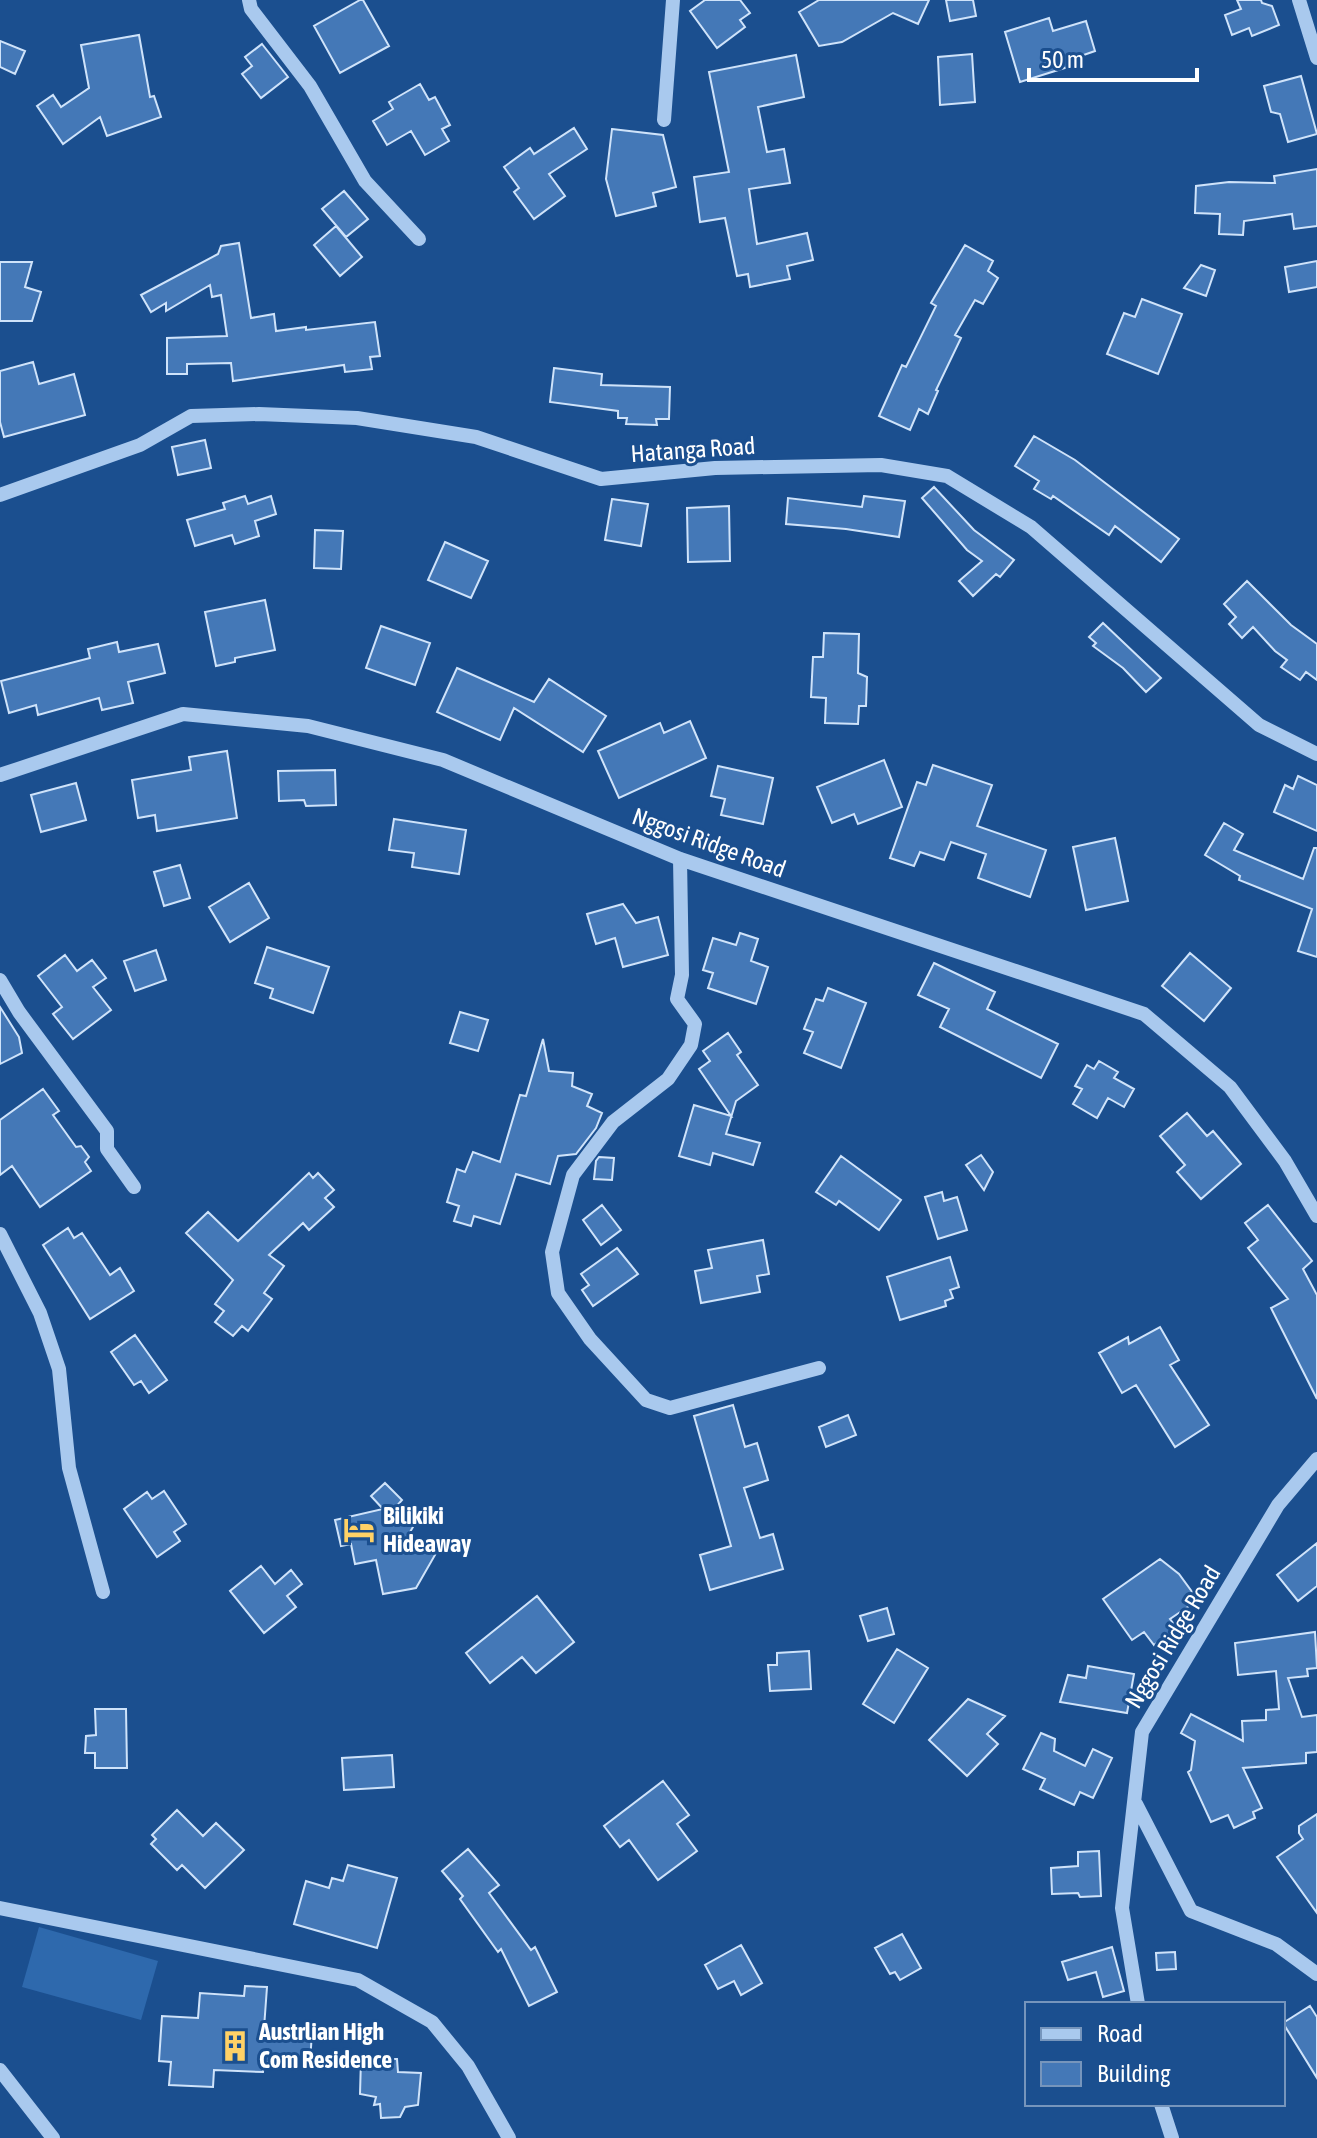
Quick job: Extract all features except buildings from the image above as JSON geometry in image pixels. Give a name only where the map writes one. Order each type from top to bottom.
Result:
[{"type":"street","points":[[249,0],[251,9],[310,86],[365,181],[419,239]]},
{"type":"street","points":[[664,120],[673,0]]},
{"type":"street","points":[[1299,0],[1317,58]]},
{"type":"street","name":"Hatanga Road","points":[[0,495],[140,445],[191,416],[245,414],[357,418],[476,437],[601,479],[715,468],[881,465],[947,476],[1031,527],[1259,725],[1317,754]]},
{"type":"street","name":"Nggosi Ridge Road","points":[[0,775],[183,714],[308,726],[443,760],[680,859],[1144,1014],[1230,1087],[1285,1161],[1317,1216]]},
{"type":"street","points":[[680,859],[682,975],[677,999],[695,1024],[691,1045],[668,1079],[613,1122],[573,1175],[552,1252],[558,1293],[590,1339],[646,1400],[670,1408],[819,1368]]},
{"type":"street","points":[[0,980],[19,1012],[107,1131],[107,1149],[134,1187]]},
{"type":"street","points":[[0,1234],[40,1313],[59,1369],[69,1468],[103,1592]]},
{"type":"street","name":"Nggosi Ridge Road","points":[[1138,2002],[1122,1908],[1142,1732],[1278,1505],[1317,1459]]},
{"type":"street","points":[[1136,1804],[1191,1911],[1276,1944],[1317,1974]]},
{"type":"street","points":[[0,1908],[358,1980],[432,2022],[468,2066],[509,2138]]},
{"type":"street","points":[[0,2070],[53,2138]]},
{"type":"street","points":[[1162,2106],[1172,2138]]},
{"type":"shaded area","points":[[39,1927],[158,1961],[141,2020],[22,1987]]},
{"type":"place","name":"Bilikiki Hideaway","points":[[359,1530]]},
{"type":"place","name":"Austrlian High Com Residence","points":[[235,2046]]}]
